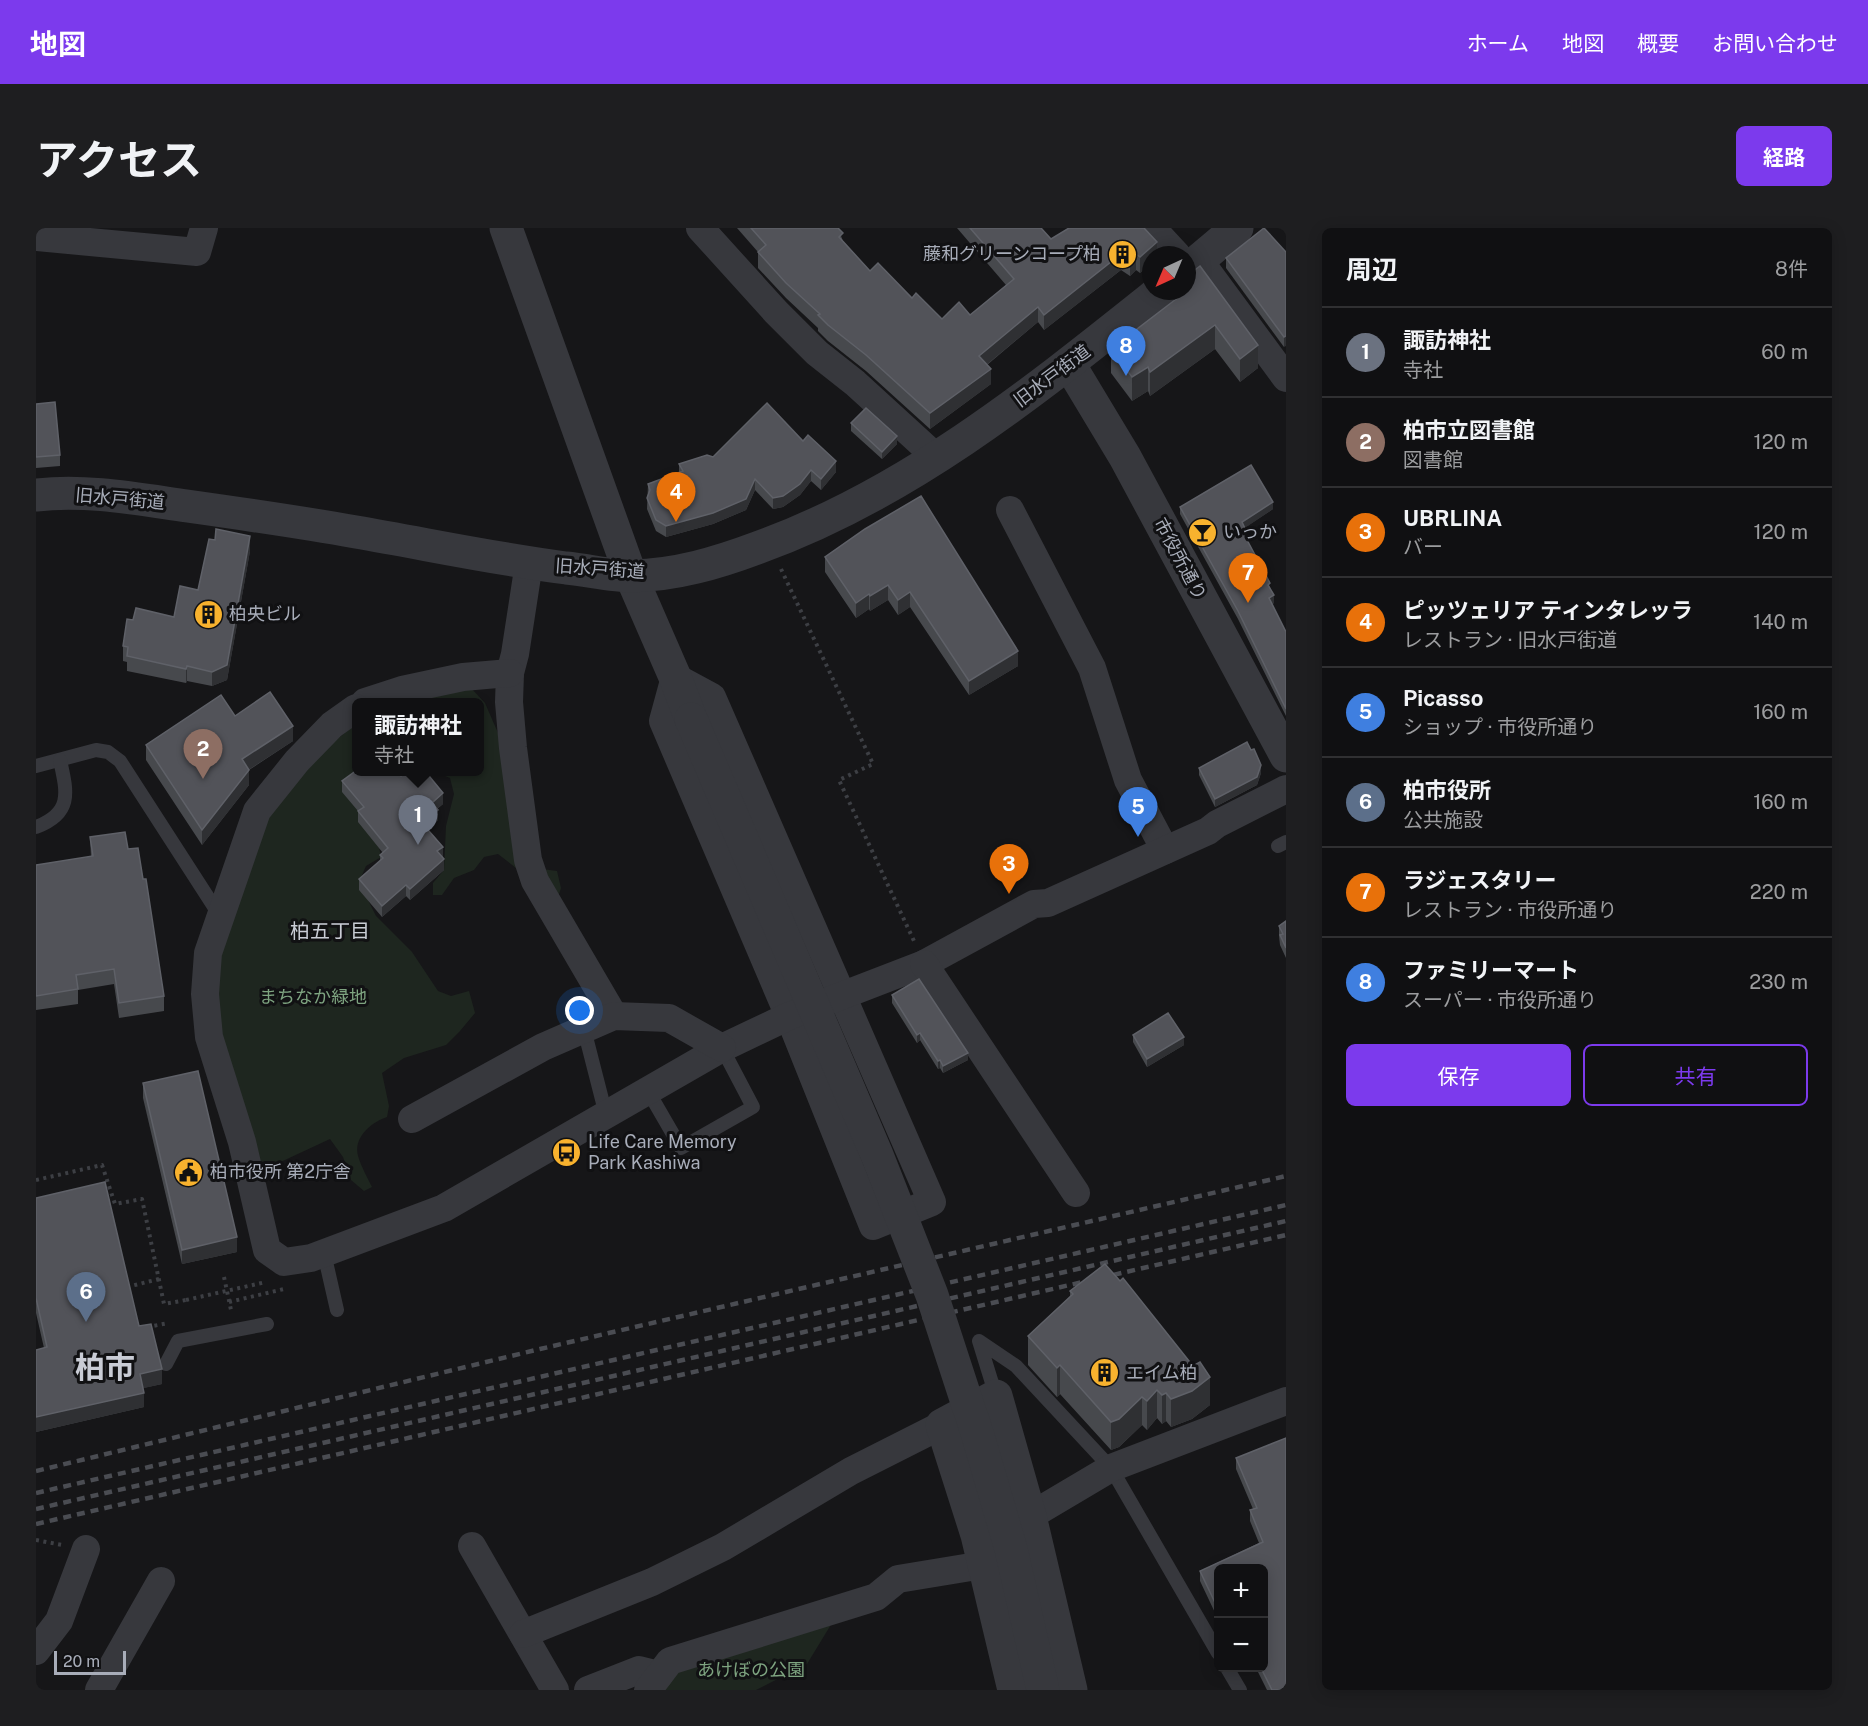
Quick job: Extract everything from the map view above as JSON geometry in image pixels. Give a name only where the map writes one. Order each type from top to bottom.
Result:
[{"type":"street","points":[[36,237],[197,252],[204,228]]},
{"type":"street","points":[[506,228],[631,576],[877,1155],[932,1295],[978,1436],[1011,1550],[1043,1690]]},
{"type":"street","points":[[700,228],[776,312],[817,353],[855,383],[936,457]]},
{"type":"street","points":[[1152,228],[1170,246]]},
{"type":"street","points":[[1196,258],[1237,228]]},
{"type":"street","points":[[1196,273],[1286,378]]},
{"type":"street","name":"旧水戸街道","points":[[36,495],[85,494],[137,498],[301,522],[529,563],[631,576],[668,572],[712,564],[769,544],[821,522],[878,492],[991,421],[1149,300]]},
{"type":"street","name":"市役所通り","points":[[1069,363],[1125,457],[1286,756]]},
{"type":"street","points":[[1010,510],[1092,668],[1128,780],[1165,850]]},
{"type":"street","points":[[529,563],[510,673],[509,702],[528,860],[535,882],[614,1016]]},
{"type":"street","points":[[377,698],[402,690],[462,677],[510,673]]},
{"type":"street","points":[[675,677],[712,698],[932,1202],[873,1226],[789,1016],[663,721],[675,677]]},
{"type":"street","points":[[352,711],[332,725],[297,761],[257,811],[207,953],[205,994],[208,1037],[242,1142],[267,1250],[284,1262],[324,1253],[444,1208],[722,1048],[789,1016],[924,964],[1034,904],[1048,903],[1208,831],[1217,824],[1286,789]]},
{"type":"street","points":[[924,964],[1076,1193]]},
{"type":"street","points":[[412,1119],[543,1047],[614,1016],[669,1018],[722,1048]]},
{"type":"street","points":[[523,1634],[652,1582],[723,1547],[851,1471],[996,1396],[1030,1516],[1071,1690]]},
{"type":"street","points":[[588,1690],[639,1670],[653,1683],[670,1661],[876,1597],[898,1579],[980,1550],[1030,1516],[1111,1468],[1286,1401]]},
{"type":"street","points":[[942,1425],[980,1550],[1014,1690]]},
{"type":"street","points":[[472,1546],[555,1690]]},
{"type":"street","points":[[36,1651],[59,1621],[86,1549]]},
{"type":"street","points":[[99,1690],[161,1581]]},
{"type":"lane","points":[[36,766],[96,750],[108,752],[120,761],[221,918]]},
{"type":"lane","points":[[36,827],[54,818],[65,805],[66,788],[60,760]]},
{"type":"lane","points":[[584,1029],[606,1115]]},
{"type":"lane","points":[[648,1091],[681,1148],[753,1107],[722,1048]]},
{"type":"lane","points":[[324,1253],[337,1310]]},
{"type":"lane","points":[[166,1364],[178,1341],[267,1324]]},
{"type":"lane","points":[[996,1396],[979,1341],[1016,1366],[1111,1468],[1214,1646]]},
{"type":"lane","points":[[1229,1672],[1240,1690]]},
{"type":"path","points":[[769,544],[873,764],[839,780],[924,964]]},
{"type":"path","points":[[36,1180],[102,1166],[115,1204],[142,1199],[164,1304],[267,1282]]},
{"type":"path","points":[[221,1312],[231,1310],[224,1277]]},
{"type":"path","points":[[126,1288],[159,1280]]},
{"type":"path","points":[[230,1302],[288,1288]]},
{"type":"path","points":[[136,1330],[178,1321]]},
{"type":"green space","points":[[470,687],[480,698],[422,698]]},
{"type":"green space","points":[[484,702],[508,756],[542,869],[557,871],[561,888],[557,900],[498,854],[484,857],[474,870],[454,878],[442,895],[433,895],[433,883],[444,870],[446,826],[454,794],[450,778],[445,776],[484,776]]},
{"type":"green space","name":"まちなか緑地","points":[[352,727],[352,776],[419,776],[378,842],[381,857],[366,866],[359,882],[376,916],[412,952],[438,991],[451,996],[469,991],[475,1013],[446,1045],[404,1058],[382,1073],[389,1106],[387,1117],[365,1131],[357,1149],[372,1187],[364,1191],[351,1180],[343,1157],[330,1139],[272,1166],[254,1163],[211,1011],[226,917],[261,825],[284,795],[331,744]]},
{"type":"green space","name":"あけぼの公園","points":[[832,1623],[807,1664],[756,1690],[664,1690],[677,1672]]},
{"type":"building","points":[[751,228],[838,228],[843,233],[839,237],[870,271],[878,263],[912,298],[916,293],[942,319],[959,302],[970,315],[1014,279],[970,228],[1041,228],[1051,239],[1069,228],[1144,228],[1157,242],[1152,246],[1142,246],[1140,257],[1136,254],[1130,260],[1121,254],[1044,315],[1038,307],[979,356],[991,369],[930,413],[866,355],[828,325],[818,315],[820,314],[786,283],[758,252],[766,245]]},
{"type":"building","points":[[1264,228],[1286,252],[1286,336],[1284,337],[1226,258]]},
{"type":"building","points":[[1200,266],[1258,345],[1240,359],[1215,325],[1150,372],[1148,367],[1132,377],[1111,349],[1175,300],[1196,300],[1196,269]]},
{"type":"building","points":[[55,402],[60,455],[36,457],[36,404]]},
{"type":"building","points":[[767,403],[803,441],[808,435],[836,461],[821,479],[811,470],[800,484],[783,496],[773,498],[755,479],[746,499],[713,513],[666,526],[656,520],[647,498],[650,490],[648,484],[683,471],[679,464],[707,455],[713,457]]},
{"type":"building","points":[[866,408],[897,436],[882,452],[851,423]]},
{"type":"building","points":[[1251,465],[1273,502],[1242,522],[1249,537],[1246,538],[1270,583],[1268,585],[1274,595],[1269,598],[1286,632],[1286,709],[1238,611],[1180,507]]},
{"type":"building","points":[[921,496],[1018,651],[969,681],[910,592],[898,600],[888,585],[856,603],[825,557],[865,529]]},
{"type":"building","name":"柏央ビル","points":[[216,529],[250,536],[227,665],[212,672],[187,666],[186,669],[127,656],[128,647],[123,646],[127,619],[133,620],[136,608],[174,617],[180,586],[198,590],[209,539],[215,540]]},
{"type":"building","points":[[270,692],[293,726],[242,759],[249,770],[202,830],[146,745],[221,695],[235,716]]},
{"type":"building","points":[[1247,742],[1251,750],[1254,749],[1261,765],[1257,777],[1215,799],[1199,768]]},
{"type":"building","points":[[352,774],[352,776],[429,776],[443,793],[432,803],[438,810],[422,823],[443,847],[437,851],[444,859],[410,889],[406,885],[382,906],[359,879],[383,858],[380,855],[388,848],[358,811],[364,807],[342,781]]},
{"type":"building","points":[[125,832],[128,849],[138,848],[143,879],[146,879],[164,996],[119,1003],[114,969],[76,975],[78,989],[36,996],[36,865],[93,856],[90,837]]},
{"type":"building","points":[[1286,921],[1286,948],[1279,926]]},
{"type":"building","points":[[919,979],[968,1053],[943,1066],[920,1033],[917,1035],[892,995]]},
{"type":"building","points":[[1168,1013],[1184,1037],[1147,1059],[1133,1035]]},
{"type":"building","name":"柏市役所 第2庁舎","points":[[198,1071],[237,1237],[182,1250],[143,1083]]},
{"type":"building","points":[[105,1182],[139,1326],[151,1324],[162,1369],[140,1374],[144,1393],[36,1417],[36,1350],[47,1347],[36,1298],[36,1198]]},
{"type":"building","name":"エイム柏","points":[[1105,1264],[1120,1281],[1123,1278],[1193,1366],[1200,1362],[1210,1377],[1192,1391],[1171,1399],[1166,1393],[1162,1395],[1157,1390],[1147,1401],[1142,1397],[1119,1419],[1111,1422],[1060,1365],[1057,1368],[1028,1336],[1073,1294],[1070,1291]]},
{"type":"building","points":[[1286,1438],[1286,1689],[1283,1690],[1272,1690],[1263,1672],[1268,1672],[1268,1564],[1215,1564],[1263,1542],[1250,1510],[1257,1508],[1236,1458]]},
{"type":"building","points":[[1214,1565],[1214,1601],[1200,1571]]},
{"type":"railway","points":[[36,1471],[540,1349],[1286,1176]]},
{"type":"railway","points":[[36,1493],[1286,1205]]},
{"type":"railway","points":[[36,1509],[1286,1221]]},
{"type":"railway","points":[[36,1524],[1286,1235]]},
{"type":"place","name":"藤和グリーンコープ柏","points":[[1122,254]]},
{"type":"place","name":"ファミリーマート","points":[[1126,376]]},
{"type":"place","name":"ピッツェリア ティンタレッラ","points":[[676,522]]},
{"type":"place","name":"いっか","points":[[1202,532]]},
{"type":"place","name":"ラジェスタリー","points":[[1248,603]]},
{"type":"place","name":"柏央ビル","points":[[208,614]]},
{"type":"place","name":"柏市立図書館","points":[[203,779]]},
{"type":"place","name":"Picasso","points":[[1138,837]]},
{"type":"place","name":"諏訪神社","points":[[418,845]]},
{"type":"place","name":"UBRLINA","points":[[1009,894]]},
{"type":"place","name":"Life Care Memory Park Kashiwa","points":[[567,1152]]},
{"type":"place","name":"柏市役所 第2庁舎","points":[[189,1172]]},
{"type":"place","name":"柏市役所","points":[[86,1322]]},
{"type":"place","name":"エイム柏","points":[[1105,1373]]},
{"type":"district","name":"柏五丁目","points":[[330,931]]},
{"type":"district","name":"柏市","points":[[105,1368]]}]
